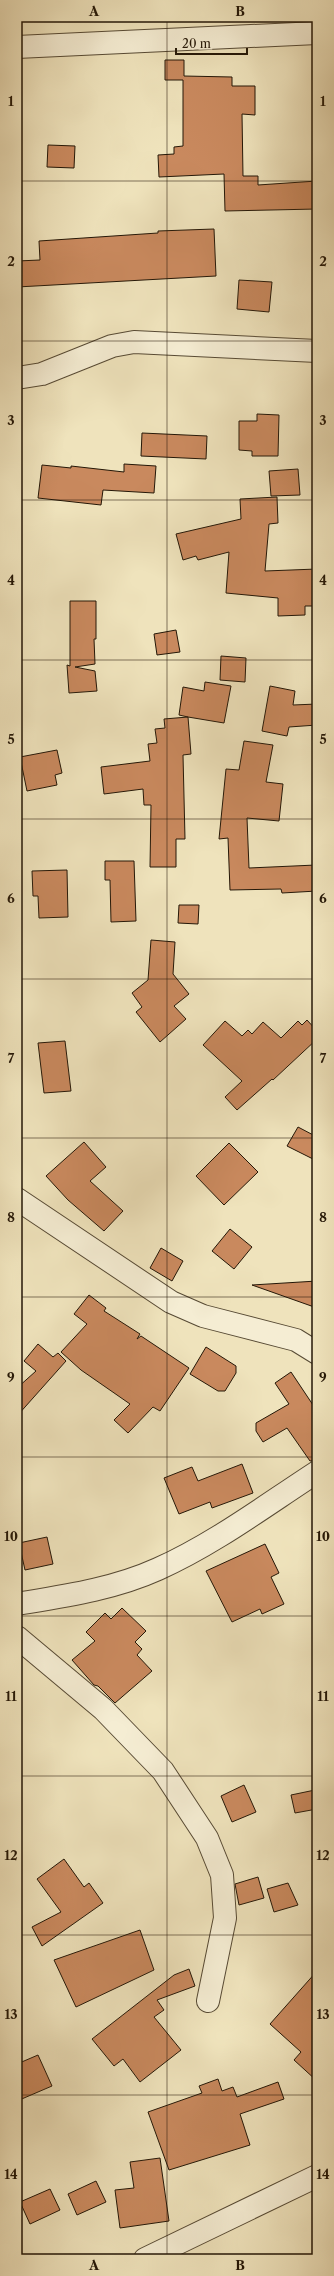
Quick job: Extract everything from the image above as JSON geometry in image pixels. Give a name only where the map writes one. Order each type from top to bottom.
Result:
[{"type":"street","points":[[17,47],[234,26],[317,33]]},
{"type":"street","points":[[17,378],[42,374],[112,346],[134,342],[317,351]]},
{"type":"street","points":[[17,1198],[171,1302],[202,1316],[296,1340],[317,1353]]},
{"type":"street","points":[[17,1604],[104,1589],[158,1569],[214,1538],[317,1472]]},
{"type":"street","points":[[17,1637],[102,1709],[163,1771],[207,1838],[222,1875],[225,1918],[208,2001]]},
{"type":"street","points":[[145,2259],[317,2176]]},
{"type":"building","points":[[165,60],[184,60],[184,76],[232,77],[232,86],[255,86],[255,115],[242,114],[243,176],[258,176],[258,185],[317,181],[317,209],[225,211],[224,174],[159,177],[158,155],[174,154],[174,147],[183,146],[183,80],[165,80]]},
{"type":"building","points":[[48,145],[75,146],[74,168],[47,167]]},
{"type":"building","points":[[214,229],[216,276],[17,287],[17,261],[40,260],[39,241],[158,233],[158,231]]},
{"type":"building","points":[[239,280],[272,282],[269,312],[237,309]]},
{"type":"building","points":[[257,414],[279,415],[278,456],[252,456],[252,451],[239,450],[239,421],[257,421]]},
{"type":"building","points":[[142,433],[207,436],[206,459],[141,456]]},
{"type":"building","points":[[124,464],[156,466],[154,493],[103,490],[101,505],[38,498],[42,465],[71,468],[71,466],[124,472]]},
{"type":"building","points":[[298,469],[300,495],[271,496],[269,471]]},
{"type":"building","points":[[277,497],[278,523],[269,524],[265,571],[317,569],[317,606],[305,606],[305,615],[278,616],[278,598],[226,593],[229,552],[198,560],[196,556],[183,560],[176,534],[241,519],[240,499]]},
{"type":"building","points":[[70,601],[96,601],[96,639],[94,639],[95,664],[75,667],[95,671],[97,691],[69,693],[67,665],[70,666]]},
{"type":"building","points":[[176,630],[180,652],[157,655],[154,634]]},
{"type":"building","points":[[221,656],[246,658],[245,682],[220,680]]},
{"type":"building","points":[[205,682],[231,686],[224,723],[179,715],[183,687],[204,691]]},
{"type":"building","points":[[270,686],[295,691],[293,705],[317,704],[317,725],[289,727],[287,736],[262,731]]},
{"type":"building","points":[[188,717],[191,754],[183,755],[185,839],[176,839],[176,867],[150,867],[151,805],[144,805],[143,789],[104,794],[101,767],[150,761],[148,744],[157,743],[155,729],[165,728],[164,719]]},
{"type":"building","points":[[244,741],[273,745],[266,782],[283,784],[279,821],[247,818],[249,868],[316,865],[317,891],[282,893],[281,889],[230,890],[228,838],[219,839],[226,769],[239,770]]},
{"type":"building","points":[[57,750],[62,773],[55,775],[57,785],[27,791],[20,757]]},
{"type":"building","points":[[105,861],[134,861],[136,921],[111,922],[110,880],[105,880]]},
{"type":"building","points":[[67,870],[68,917],[39,918],[38,896],[33,896],[32,871]]},
{"type":"building","points":[[179,905],[199,905],[198,924],[178,923]]},
{"type":"building","points":[[151,940],[175,942],[173,974],[189,994],[174,1006],[186,1019],[160,1042],[136,1012],[142,1007],[132,993],[148,980]]},
{"type":"building","points":[[307,1020],[317,1031],[317,1039],[273,1080],[272,1079],[237,1110],[225,1097],[242,1081],[203,1045],[225,1021],[242,1036],[248,1030],[252,1034],[263,1022],[281,1038],[298,1021],[302,1025]]},
{"type":"building","points":[[65,1041],[71,1091],[44,1093],[38,1043]]},
{"type":"building","points":[[298,1127],[317,1137],[317,1161],[287,1146]]},
{"type":"building","points":[[84,1142],[106,1167],[90,1181],[123,1211],[104,1231],[68,1200],[46,1176]]},
{"type":"building","points":[[229,1143],[258,1172],[224,1205],[196,1176]]},
{"type":"building","points":[[230,1229],[252,1247],[234,1269],[212,1251]]},
{"type":"building","points":[[161,1248],[183,1261],[172,1281],[150,1268]]},
{"type":"building","points":[[317,1281],[317,1308],[252,1285]]},
{"type":"building","points":[[89,1295],[106,1308],[104,1311],[140,1334],[137,1339],[141,1336],[189,1368],[160,1411],[153,1407],[128,1433],[114,1420],[130,1404],[81,1370],[61,1352],[87,1324],[74,1314]]},
{"type":"building","points":[[38,1344],[53,1357],[58,1353],[66,1361],[17,1416],[17,1388],[36,1371],[24,1361]]},
{"type":"building","points":[[206,1347],[236,1366],[236,1373],[225,1391],[218,1391],[190,1374]]},
{"type":"building","points":[[291,1372],[317,1411],[317,1460],[310,1461],[287,1428],[263,1442],[256,1431],[256,1423],[289,1404],[275,1383]]},
{"type":"building","points":[[242,1464],[253,1493],[212,1508],[210,1502],[179,1514],[164,1478],[192,1467],[198,1481]]},
{"type":"building","points":[[47,1537],[53,1564],[25,1570],[19,1543]]},
{"type":"building","points":[[265,1544],[279,1573],[271,1577],[284,1604],[262,1614],[260,1609],[232,1622],[206,1571]]},
{"type":"building","points":[[122,1608],[146,1631],[135,1642],[142,1649],[137,1655],[152,1671],[115,1703],[98,1686],[94,1685],[72,1660],[95,1641],[86,1632],[105,1613],[111,1619]]},
{"type":"building","points":[[244,1785],[256,1812],[232,1822],[221,1796]]},
{"type":"building","points":[[315,1790],[317,1809],[295,1813],[291,1795]]},
{"type":"building","points":[[64,1859],[84,1887],[89,1883],[103,1903],[42,1946],[32,1927],[61,1912],[37,1879]]},
{"type":"building","points":[[258,1877],[264,1898],[239,1905],[235,1884]]},
{"type":"building","points":[[288,1883],[298,1905],[274,1912],[267,1889]]},
{"type":"building","points":[[140,1930],[154,1970],[76,2007],[54,1960]]},
{"type":"building","points":[[189,1969],[195,1986],[157,2000],[164,2010],[154,2017],[181,2050],[140,2082],[123,2059],[114,2066],[92,2039],[174,1975]]},
{"type":"building","points":[[317,1971],[317,2081],[294,2060],[301,2052],[270,2024]]},
{"type":"building","points":[[38,2055],[52,2086],[17,2101],[17,2064]]},
{"type":"building","points":[[218,2079],[222,2091],[233,2087],[237,2097],[278,2082],[284,2099],[240,2114],[250,2145],[169,2170],[148,2112],[202,2093],[199,2086]]},
{"type":"building","points":[[160,2158],[169,2221],[120,2228],[115,2190],[134,2188],[130,2162]]},
{"type":"building","points":[[96,2181],[106,2202],[77,2215],[68,2194]]},
{"type":"building","points":[[50,2189],[60,2210],[30,2224],[20,2202]]}]
